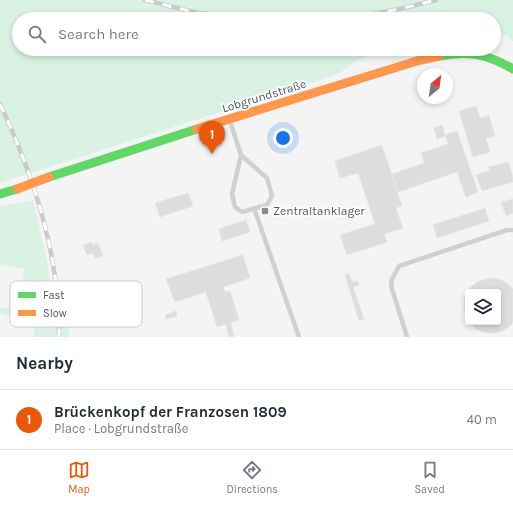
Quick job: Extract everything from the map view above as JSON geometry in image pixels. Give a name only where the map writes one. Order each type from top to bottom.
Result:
[{"type":"street","name":"Lobgrundstraße","points":[[0,194],[229,119],[436,56]]},
{"type":"street","name":"Lobgrundstraße","points":[[487,56],[494,58],[513,69]]},
{"type":"lane","points":[[229,119],[241,155],[267,178],[272,196],[266,205],[242,212],[235,207],[232,194],[241,155]]},
{"type":"lane","points":[[254,208],[298,337]]},
{"type":"lane","points":[[407,337],[392,289],[391,281],[399,266],[508,230],[513,230]]},
{"type":"green space","points":[[0,0],[513,0],[513,41],[501,32],[501,12],[12,12],[12,56],[368,56],[359,59],[338,74],[0,183]]},
{"type":"green space","points":[[33,200],[48,265],[50,281],[23,281],[24,269],[0,264],[0,207]]},
{"type":"green space","points":[[0,308],[10,308],[10,316],[0,313]]},
{"type":"green space","points":[[35,327],[69,327],[69,337],[34,337]]},
{"type":"building","points":[[476,106],[480,118],[489,116],[495,136],[486,139],[490,152],[473,157],[459,111]]},
{"type":"building","points":[[442,125],[445,135],[457,131],[478,192],[466,197],[457,172],[398,192],[392,174],[424,163],[421,153],[448,144],[445,136],[437,139],[434,128]]},
{"type":"building","points":[[382,145],[402,206],[396,208],[403,228],[384,234],[387,242],[347,255],[340,235],[375,224],[358,173],[340,178],[335,161]]},
{"type":"building","points":[[508,162],[513,177],[513,182],[482,191],[476,175],[490,170],[488,167]]},
{"type":"building","points":[[188,193],[193,206],[160,217],[155,203]]},
{"type":"building","points":[[513,199],[513,213],[506,216],[501,202]]},
{"type":"building","points":[[485,208],[489,221],[437,238],[433,225]]},
{"type":"building","points":[[246,220],[250,232],[222,241],[219,229]]},
{"type":"building","points":[[92,242],[92,245],[98,243],[103,256],[95,258],[93,253],[87,255],[83,245]]},
{"type":"building","points":[[243,255],[250,278],[223,287],[225,292],[230,291],[239,320],[217,327],[206,292],[175,302],[166,279]]},
{"type":"building","points":[[349,273],[352,282],[358,281],[359,285],[353,287],[364,319],[359,321],[345,275]]},
{"type":"building","points":[[495,278],[504,281],[513,289],[513,322],[502,331],[494,333],[485,333],[476,329],[472,325],[501,325],[501,289],[469,289],[477,282]]},
{"type":"building","points":[[176,311],[177,316],[166,319],[165,315]]},
{"type":"building","points":[[231,323],[234,337],[229,337],[226,324]]},
{"type":"railway","points":[[145,0],[194,12]]},
{"type":"railway","points":[[385,12],[436,0]]},
{"type":"railway","points":[[0,104],[24,159],[34,188],[50,247],[55,281]]},
{"type":"railway","points":[[59,327],[59,337]]},
{"type":"traffic: fast","points":[[482,56],[495,60],[513,69]]},
{"type":"traffic: fast","points":[[49,177],[197,129]]},
{"type":"traffic: fast","points":[[0,194],[17,189]]},
{"type":"traffic: slow","points":[[197,129],[417,61],[439,56]]},
{"type":"traffic: slow","points":[[17,189],[49,177]]},
{"type":"place","name":"Brückenkopf der Franzosen 1809","points":[[212,154]]},
{"type":"place","name":"Zentraltanklager","points":[[265,211]]}]
